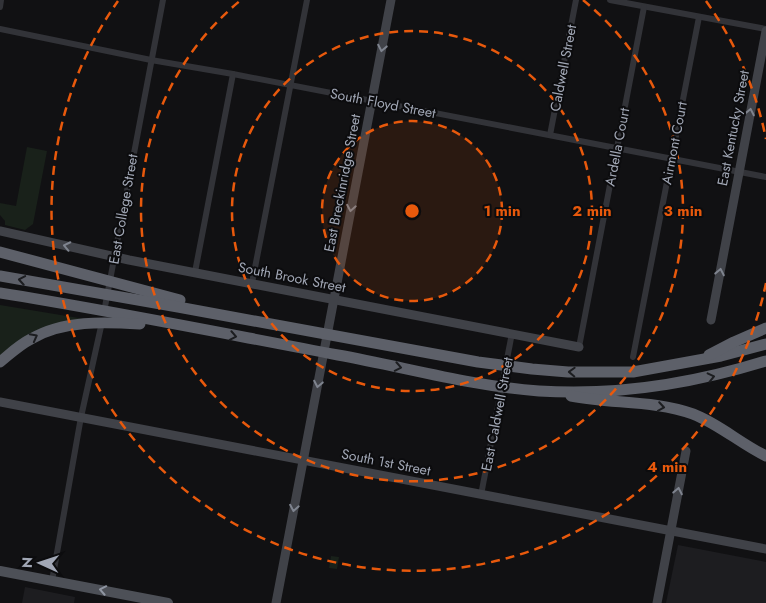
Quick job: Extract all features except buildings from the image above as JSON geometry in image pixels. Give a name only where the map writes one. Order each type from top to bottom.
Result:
[{"type":"highway","points":[[0,252],[82,274],[133,294],[251,321],[478,362],[532,369],[611,373],[633,372],[697,361],[720,352],[766,328]]},
{"type":"highway","points":[[0,276],[79,290],[133,294]]},
{"type":"highway","points":[[0,293],[78,306],[128,319],[186,326],[475,382],[591,400],[746,368],[766,361]]},
{"type":"highway","points":[[0,362],[32,338],[62,326],[128,319]]},
{"type":"highway","points":[[720,352],[766,344]]},
{"type":"highway","points":[[612,396],[689,413],[708,421],[766,456]]},
{"type":"main road","points":[[0,571],[168,603]]},
{"type":"street","points":[[0,7],[1,0]]},
{"type":"street","name":"East College Street","points":[[52,580],[163,0]]},
{"type":"street","points":[[252,283],[307,0]]},
{"type":"street","name":"East Breckinridge Street","points":[[276,603],[391,0]]},
{"type":"street","name":"Caldwell Street","points":[[550,135],[576,0]]},
{"type":"street","points":[[610,0],[766,30]]},
{"type":"street","name":"Ardella Court","points":[[580,346],[644,7]]},
{"type":"street","name":"Airmont Court","points":[[633,357],[699,17]]},
{"type":"street","name":"South Floyd Street","points":[[0,29],[151,60],[291,85],[766,177]]},
{"type":"street","name":"East Kentucky Street","points":[[710,320],[766,30]]},
{"type":"street","points":[[194,272],[233,74]]},
{"type":"street","name":"South Brook Street","points":[[0,231],[194,272],[580,346]]},
{"type":"street","name":"East Caldwell Street","points":[[481,494],[512,333]]},
{"type":"street","name":"South 1st Street","points":[[0,402],[766,549]]},
{"type":"street","points":[[657,603],[686,451]]},
{"type":"shaded area","points":[[27,147],[47,151],[33,224],[25,230],[5,225],[5,221],[0,215],[0,203],[16,206]]},
{"type":"shaded area","points":[[0,305],[91,320],[78,320],[0,358]]},
{"type":"shaded area","points":[[678,545],[766,562],[766,603],[666,603]]},
{"type":"shaded area","points":[[331,556],[339,557],[337,569],[329,568]]},
{"type":"shaded area","points":[[25,587],[75,597],[74,603],[22,603]]}]
